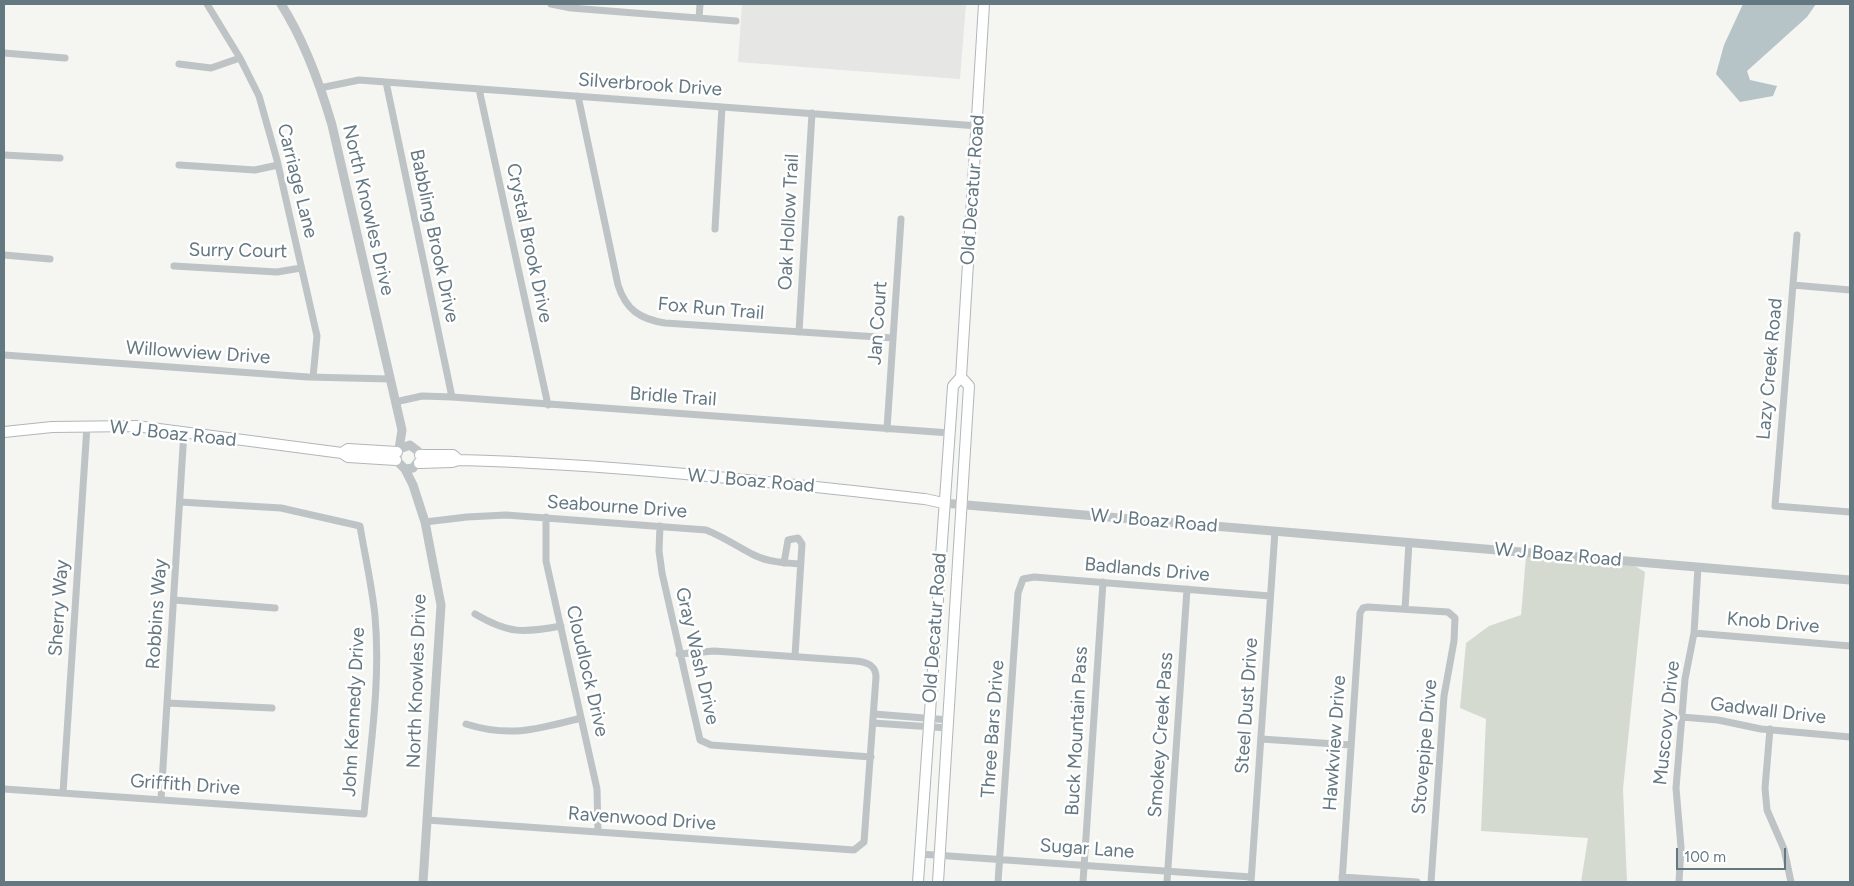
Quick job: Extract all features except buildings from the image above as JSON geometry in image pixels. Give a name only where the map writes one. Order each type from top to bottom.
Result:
[{"type":"main road","name":"Old Decatur Road","points":[[918,882],[943,503],[953,386],[961,377],[978,126],[984,4]]},
{"type":"main road","name":"Old Decatur Road","points":[[938,882],[969,386],[961,377]]},
{"type":"main road","name":"W J Boaz Road","points":[[4,432],[86,426],[136,426],[184,431],[269,445],[342,453],[348,457],[397,454]]},
{"type":"main road","name":"W J Boaz Road","points":[[419,461],[453,455],[459,460],[508,461],[780,483],[925,499],[943,503]]},
{"type":"street","name":"Carriage Lane","points":[[207,4],[240,58],[259,96],[278,165],[317,336],[313,377]]},
{"type":"street","name":"North Knowles Drive","points":[[281,4],[294,24],[320,88],[332,125],[402,430],[414,446],[419,461],[413,485]]},
{"type":"street","points":[[551,4],[571,8],[736,20]]},
{"type":"street","points":[[699,18],[700,4]]},
{"type":"street","points":[[4,53],[65,58]]},
{"type":"street","points":[[179,64],[211,68],[240,58]]},
{"type":"street","name":"Silverbrook Drive","points":[[320,88],[359,80],[978,126]]},
{"type":"street","name":"Babbling Brook Drive","points":[[386,82],[452,397]]},
{"type":"street","name":"Crystal Brook Drive","points":[[479,89],[548,405]]},
{"type":"street","name":"Fox Run Trail","points":[[578,96],[618,286],[621,296],[633,312],[652,321],[664,323],[893,338]]},
{"type":"street","points":[[715,228],[722,107]]},
{"type":"street","name":"Oak Hollow Trail","points":[[799,332],[812,113]]},
{"type":"street","points":[[4,154],[60,158]]},
{"type":"street","points":[[179,165],[256,170],[278,165]]},
{"type":"street","name":"Jan Court","points":[[887,429],[901,219]]},
{"type":"street","name":"Lazy Creek Road","points":[[1797,235],[1775,506],[1850,512]]},
{"type":"street","points":[[4,255],[50,259]]},
{"type":"street","name":"Surry Court","points":[[174,266],[277,272],[301,268]]},
{"type":"street","points":[[1793,285],[1850,290]]},
{"type":"street","name":"Willowview Drive","points":[[4,355],[313,377],[390,379]]},
{"type":"street","name":"Bridle Trail","points":[[395,402],[422,396],[452,397],[950,433]]},
{"type":"street","name":"Sherry Way","points":[[63,793],[86,426]]},
{"type":"street","name":"North Knowles Drive","points":[[402,430],[397,454],[413,485],[425,522],[441,605],[423,882]]},
{"type":"street","name":"Robbins Way","points":[[161,799],[184,431]]},
{"type":"street","points":[[397,454],[406,445],[414,446]]},
{"type":"street","points":[[405,469],[419,461]]},
{"type":"street","name":"John Kennedy Drive","points":[[180,502],[281,508],[360,526],[375,615],[376,644],[373,717],[364,814]]},
{"type":"street","name":"W J Boaz Road","points":[[943,503],[1850,580]]},
{"type":"street","name":"Seabourne Drive","points":[[425,522],[488,515],[546,517],[706,530],[726,538],[755,556],[784,563],[800,564]]},
{"type":"street","name":"Cloudlock Drive","points":[[546,517],[546,556],[597,789],[598,832]]},
{"type":"street","name":"Gray Wash Drive","points":[[660,526],[660,563],[698,736],[703,743],[716,746],[871,757]]},
{"type":"street","name":"Steel Dust Drive","points":[[1251,880],[1275,531]]},
{"type":"street","points":[[784,563],[788,540],[798,538],[802,544],[796,656]]},
{"type":"street","points":[[1405,609],[1409,542]]},
{"type":"street","name":"Muscovy Drive","points":[[1679,882],[1681,847],[1676,800],[1685,679],[1694,633],[1698,567]]},
{"type":"street","name":"Badlands Drive","points":[[1022,579],[1034,577],[1270,596]]},
{"type":"street","name":"Three Bars Drive","points":[[998,882],[1018,593],[1022,579]]},
{"type":"street","name":"Buck Mountain Pass","points":[[1083,882],[1102,582]]},
{"type":"street","name":"Smokey Creek Pass","points":[[1167,882],[1187,589]]},
{"type":"street","points":[[174,600],[275,608]]},
{"type":"street","name":"Hawkview Drive","points":[[1342,880],[1360,612],[1363,608],[1405,609]]},
{"type":"street","name":"Stovepipe Drive","points":[[1405,609],[1448,612],[1454,615],[1456,622],[1444,696],[1431,882]]},
{"type":"street","points":[[474,614],[494,626],[526,632],[561,626]]},
{"type":"street","name":"Knob Drive","points":[[1694,633],[1850,646]]},
{"type":"street","points":[[679,654],[705,651],[796,656],[864,662],[873,666],[876,677],[871,757]]},
{"type":"street","points":[[167,703],[272,708]]},
{"type":"street","points":[[874,714],[929,723]]},
{"type":"street","name":"Gadwall Drive","points":[[1682,717],[1770,729],[1850,737]]},
{"type":"street","points":[[466,724],[484,730],[528,732],[581,718]]},
{"type":"street","points":[[873,723],[948,724]]},
{"type":"street","points":[[1770,729],[1766,788],[1767,810],[1784,849],[1791,882]]},
{"type":"street","points":[[1261,739],[1351,745]]},
{"type":"street","name":"Ravenwood Drive","points":[[427,820],[854,850],[864,842],[871,757]]},
{"type":"street","name":"Griffith Drive","points":[[4,789],[364,814]]},
{"type":"street","name":"Sugar Lane","points":[[920,854],[1168,871],[1251,880]]},
{"type":"street","points":[[1342,880],[1417,882]]},
{"type":"shaded area","points":[[742,4],[966,4],[960,79],[738,62]]},
{"type":"shaded area","points":[[1743,4],[1816,4],[1807,17],[1747,71],[1750,80],[1777,86],[1773,96],[1740,102],[1716,74],[1724,45]]},
{"type":"shaded area","points":[[1526,556],[1635,566],[1645,572],[1623,789],[1627,882],[1581,882],[1588,838],[1481,831],[1486,719],[1460,708],[1466,643],[1489,626],[1521,615]]}]
